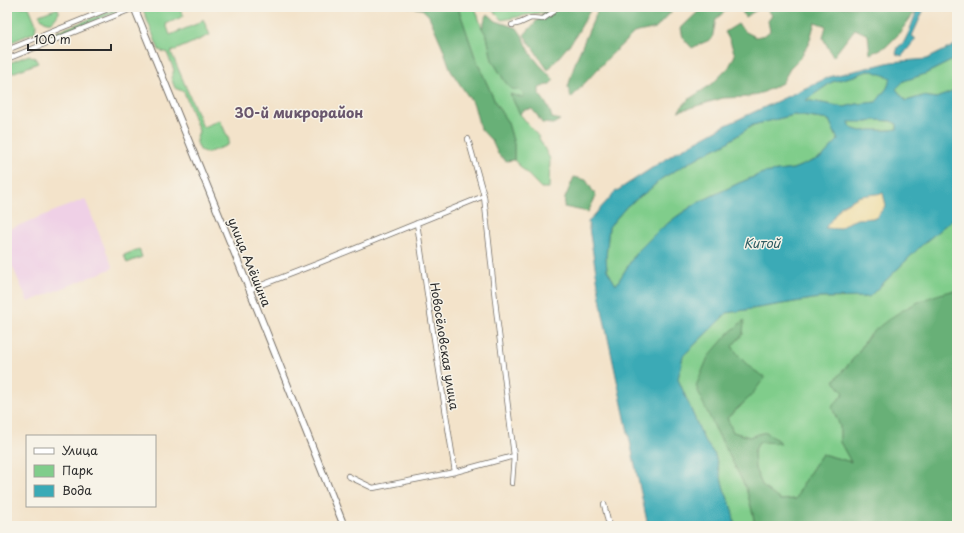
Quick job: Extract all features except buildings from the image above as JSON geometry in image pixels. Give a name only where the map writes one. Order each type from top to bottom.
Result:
[{"type":"street","points":[[7,50],[113,7]]},
{"type":"street","points":[[7,59],[134,7]]},
{"type":"street","name":"улица Алёшина","points":[[134,7],[344,526]]},
{"type":"street","points":[[512,24],[520,23],[531,18],[543,18],[554,12],[556,7]]},
{"type":"street","points":[[35,39],[38,47]]},
{"type":"street","points":[[468,139],[484,196],[514,456],[512,483]]},
{"type":"street","points":[[249,290],[484,196]]},
{"type":"street","name":"Новосёловская улица","points":[[417,223],[454,472]]},
{"type":"street","points":[[348,476],[373,488],[454,472],[514,456]]},
{"type":"street","points":[[604,504],[609,526]]},
{"type":"shaded area","points":[[85,199],[113,268],[28,302],[7,254],[7,230]]},
{"type":"green space","points":[[17,7],[29,7],[36,24],[35,32],[7,44],[7,11]]},
{"type":"green space","points":[[120,7],[127,8],[48,39],[46,38],[47,36]]},
{"type":"green space","points":[[142,7],[179,7],[184,16],[166,24],[170,35],[199,23],[203,19],[210,35],[171,52],[203,127],[220,120],[229,140],[228,145],[207,153],[200,150],[196,141],[199,131],[184,92],[175,88],[171,78],[174,70],[167,53],[159,50]]},
{"type":"green space","points":[[409,7],[458,7],[475,57],[496,104],[508,123],[514,144],[514,160],[506,161],[498,154],[492,141],[480,128],[474,105],[451,71],[429,16],[422,9]]},
{"type":"green space","points":[[458,7],[475,7],[482,28],[487,36],[492,60],[506,83],[519,90],[526,96],[521,97],[510,94],[520,114],[538,136],[550,159],[549,188],[541,188],[514,160],[514,144],[508,123],[496,104],[475,57]]},
{"type":"green space","points":[[491,7],[543,7],[543,12],[502,20]]},
{"type":"green space","points":[[549,7],[592,7],[574,39],[548,70],[524,35]]},
{"type":"green space","points":[[599,7],[682,7],[674,9],[656,28],[634,33],[608,58],[571,98],[568,87],[576,60]]},
{"type":"green space","points":[[703,7],[730,7],[716,19],[712,39],[692,48],[683,38],[681,28]]},
{"type":"green space","points":[[740,7],[762,7],[745,17]]},
{"type":"green space","points":[[765,7],[917,7],[897,36],[887,46],[870,54],[868,35],[855,29],[833,57],[823,38],[826,26],[815,22],[809,43],[800,58],[791,67],[782,83],[764,92],[747,97],[723,98],[678,111],[689,99],[712,84],[729,67],[735,55],[725,32],[738,24],[746,32],[756,37],[765,35],[770,31],[768,21],[772,15]]},
{"type":"green space","points":[[58,8],[59,12],[53,21],[45,21],[39,15]]},
{"type":"green space","points":[[488,14],[496,21],[517,28],[531,54],[554,80],[550,84],[539,88],[539,94],[547,105],[552,118],[560,120],[553,124],[542,123],[532,109],[524,110],[520,114],[510,94],[521,97],[525,96],[519,90],[512,89],[506,83],[492,60],[487,36],[482,28]]},
{"type":"green space","points":[[29,55],[35,58],[38,63],[7,75],[7,64]]},
{"type":"green space","points":[[957,58],[957,91],[936,98],[923,96],[906,101],[896,89],[904,81],[925,74]]},
{"type":"green space","points":[[870,70],[892,77],[887,88],[877,102],[844,107],[805,100],[832,82]]},
{"type":"green space","points":[[794,115],[829,120],[838,140],[822,157],[793,169],[763,173],[697,203],[657,232],[636,253],[616,285],[607,270],[606,257],[609,227],[627,206],[661,179],[702,155],[725,144],[753,125]]},
{"type":"green space","points":[[875,120],[891,121],[897,124],[897,129],[860,131],[855,130],[849,121],[868,122]]},
{"type":"green space","points":[[574,177],[586,180],[596,196],[588,212],[564,207],[565,198]]},
{"type":"green space","points":[[957,215],[957,290],[951,291],[868,336],[859,352],[834,381],[844,393],[832,407],[840,426],[840,442],[851,462],[822,454],[803,483],[796,499],[780,500],[763,487],[755,469],[754,452],[759,442],[780,442],[766,432],[749,437],[733,432],[727,418],[740,407],[764,377],[746,364],[732,346],[743,334],[744,321],[728,334],[715,428],[746,488],[755,526],[735,526],[732,509],[724,489],[715,455],[704,440],[678,379],[683,356],[727,313],[819,298],[869,297],[922,245]]},
{"type":"green space","points":[[139,249],[142,257],[127,263],[124,255]]},
{"type":"green space","points":[[957,290],[957,526],[755,526],[746,488],[715,428],[696,386],[708,357],[728,334],[744,320],[743,334],[732,346],[746,364],[765,377],[751,396],[727,418],[733,432],[749,437],[766,432],[781,443],[759,442],[754,452],[755,469],[763,487],[780,500],[796,499],[803,483],[822,454],[851,462],[840,442],[840,426],[832,407],[844,393],[834,381],[858,353],[868,337],[889,319],[921,301],[933,296]]},
{"type":"sand","points":[[883,193],[886,205],[876,218],[857,219],[838,229],[825,228],[842,206],[860,196]]},
{"type":"water","points":[[918,7],[925,7],[912,36],[915,40],[902,56],[896,54],[898,47],[904,42],[909,32]]},
{"type":"water","name":"Китой","points":[[957,44],[957,58],[925,74],[904,81],[896,89],[906,101],[923,96],[936,98],[957,90],[957,215],[922,245],[869,297],[819,298],[727,313],[683,356],[678,379],[704,440],[715,455],[724,489],[732,509],[735,526],[648,526],[602,310],[588,222],[615,192],[675,153],[724,126],[829,77],[891,62],[927,59]],"holes":[[[870,70],[891,78],[887,88],[876,102],[844,107],[806,100],[832,82]],[[794,115],[829,120],[838,140],[822,157],[793,169],[763,173],[697,203],[657,232],[636,253],[616,285],[607,270],[606,257],[609,227],[627,206],[661,179],[702,155],[725,144],[753,125]],[[875,120],[891,121],[897,124],[897,129],[861,131],[855,130],[849,122],[868,122]],[[883,193],[886,205],[876,218],[857,219],[838,229],[825,228],[842,205],[860,196]]]},
{"type":"district","name":"30-й микрорайон","points":[[299,112]]}]
